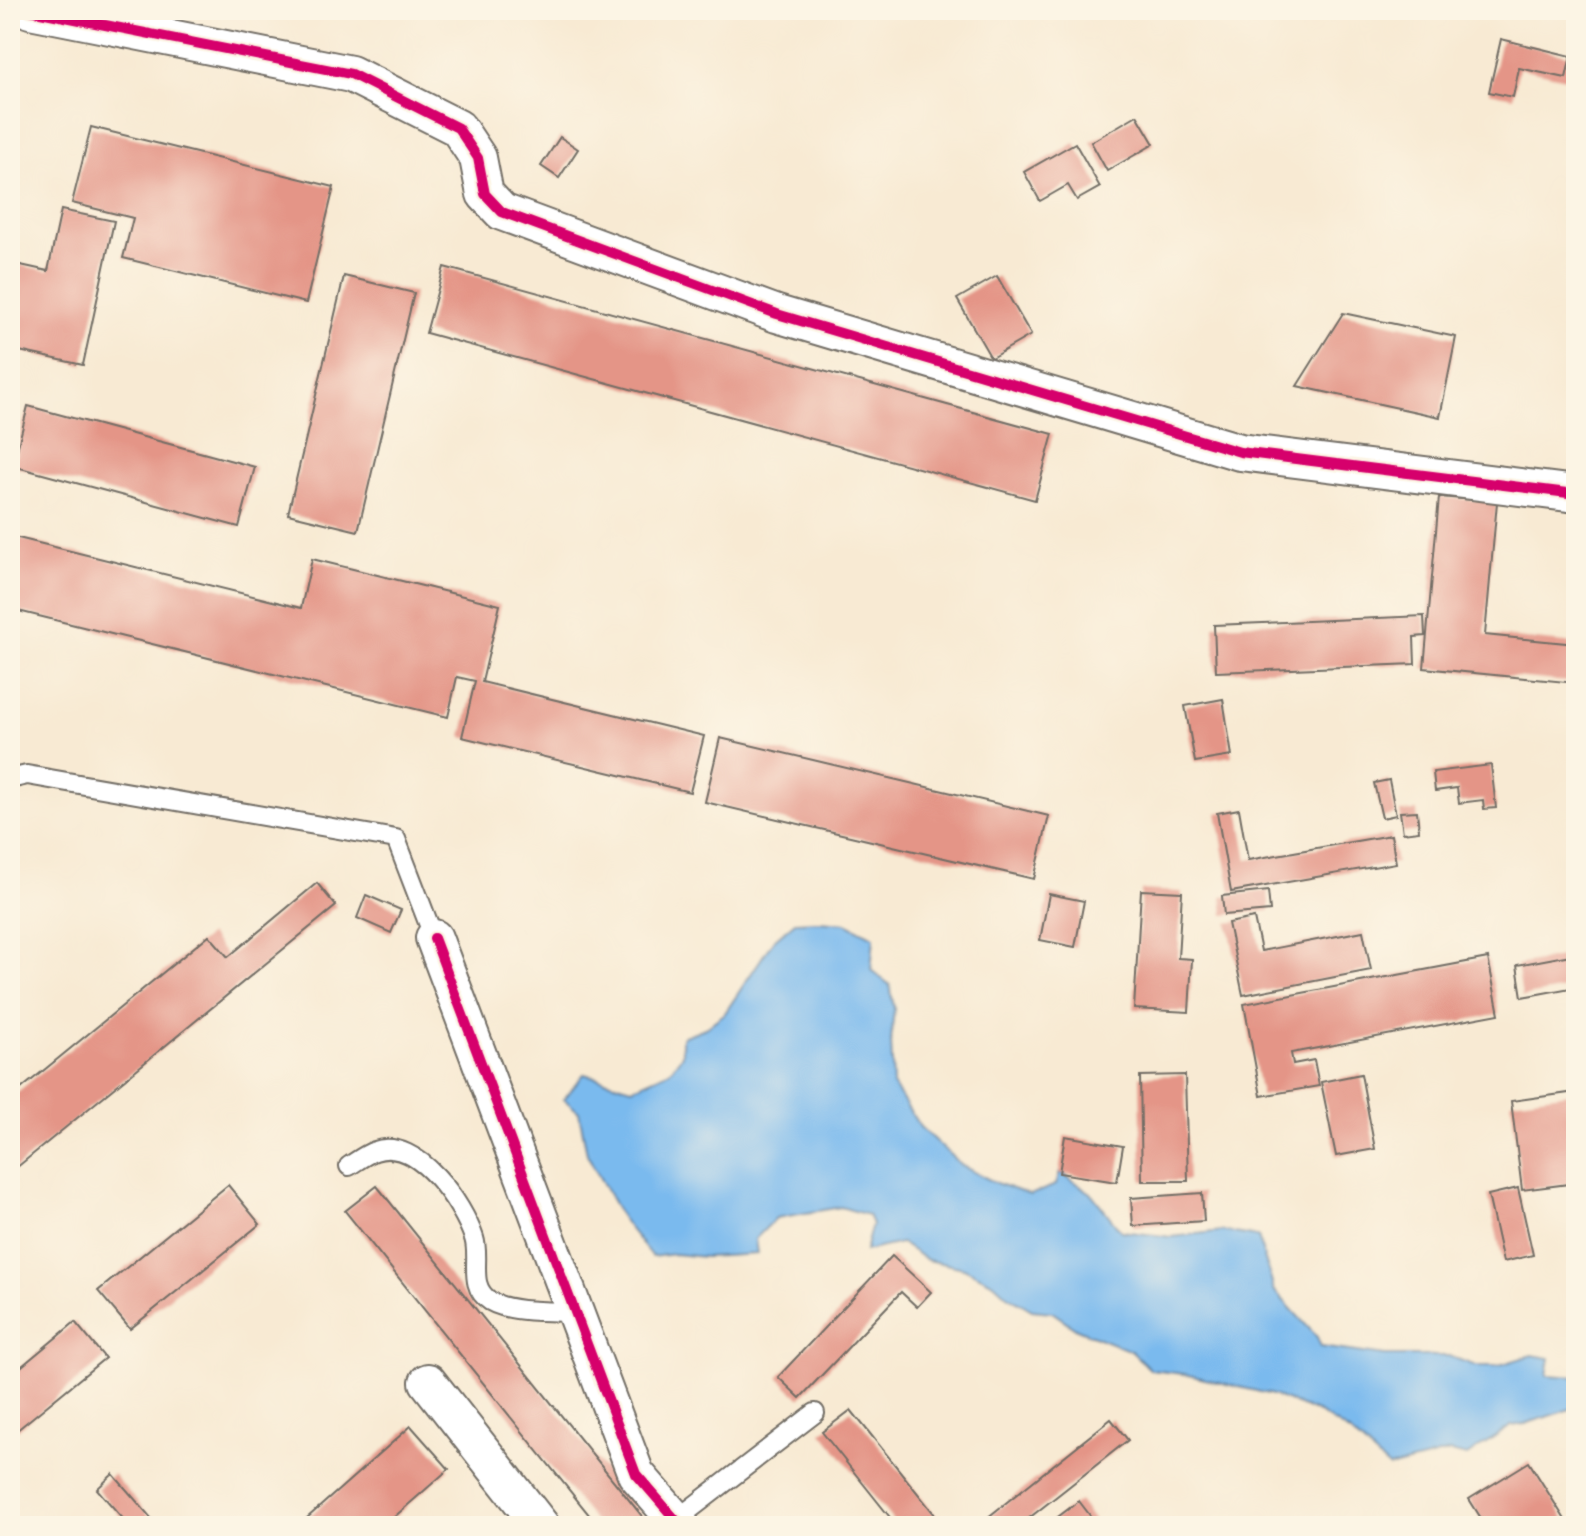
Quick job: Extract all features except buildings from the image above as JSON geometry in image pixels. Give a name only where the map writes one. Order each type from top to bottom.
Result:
[{"type":"street","points":[[30,10],[351,74],[458,128],[478,158],[485,194],[502,212],[777,314],[1240,452],[1576,494]]},
{"type":"street","points":[[434,938],[636,1474],[678,1523]]},
{"type":"street","points":[[428,1382],[541,1526]]},
{"type":"lane","points":[[10,779],[27,775],[396,839],[434,938]]},
{"type":"lane","points":[[349,1166],[377,1150],[401,1152],[424,1163],[462,1211],[476,1241],[476,1281],[489,1300],[519,1309],[576,1312]]},
{"type":"lane","points":[[678,1523],[815,1413]]},
{"type":"water","points":[[795,922],[846,923],[874,937],[871,970],[890,985],[894,1008],[891,1041],[893,1085],[920,1127],[962,1166],[1030,1195],[1056,1185],[1060,1172],[1091,1193],[1121,1231],[1172,1237],[1222,1231],[1258,1237],[1274,1290],[1317,1337],[1321,1347],[1385,1356],[1449,1356],[1476,1366],[1496,1366],[1532,1355],[1550,1358],[1547,1375],[1576,1377],[1576,1407],[1511,1426],[1467,1456],[1450,1452],[1389,1468],[1352,1434],[1319,1413],[1273,1395],[1184,1374],[1151,1370],[1131,1351],[1077,1329],[1052,1312],[1032,1310],[994,1283],[964,1268],[927,1260],[901,1243],[865,1251],[872,1224],[868,1215],[841,1207],[776,1218],[755,1239],[757,1254],[652,1257],[622,1219],[587,1154],[579,1112],[564,1099],[584,1074],[632,1088],[670,1071],[682,1055],[682,1037],[705,1028],[725,1013],[773,941]]},
{"type":"cycle path","points":[[30,10],[351,74],[458,128],[478,158],[485,194],[502,212],[777,314],[1240,452],[1576,494]]},
{"type":"cycle path","points":[[434,938],[636,1474],[681,1526]]}]
